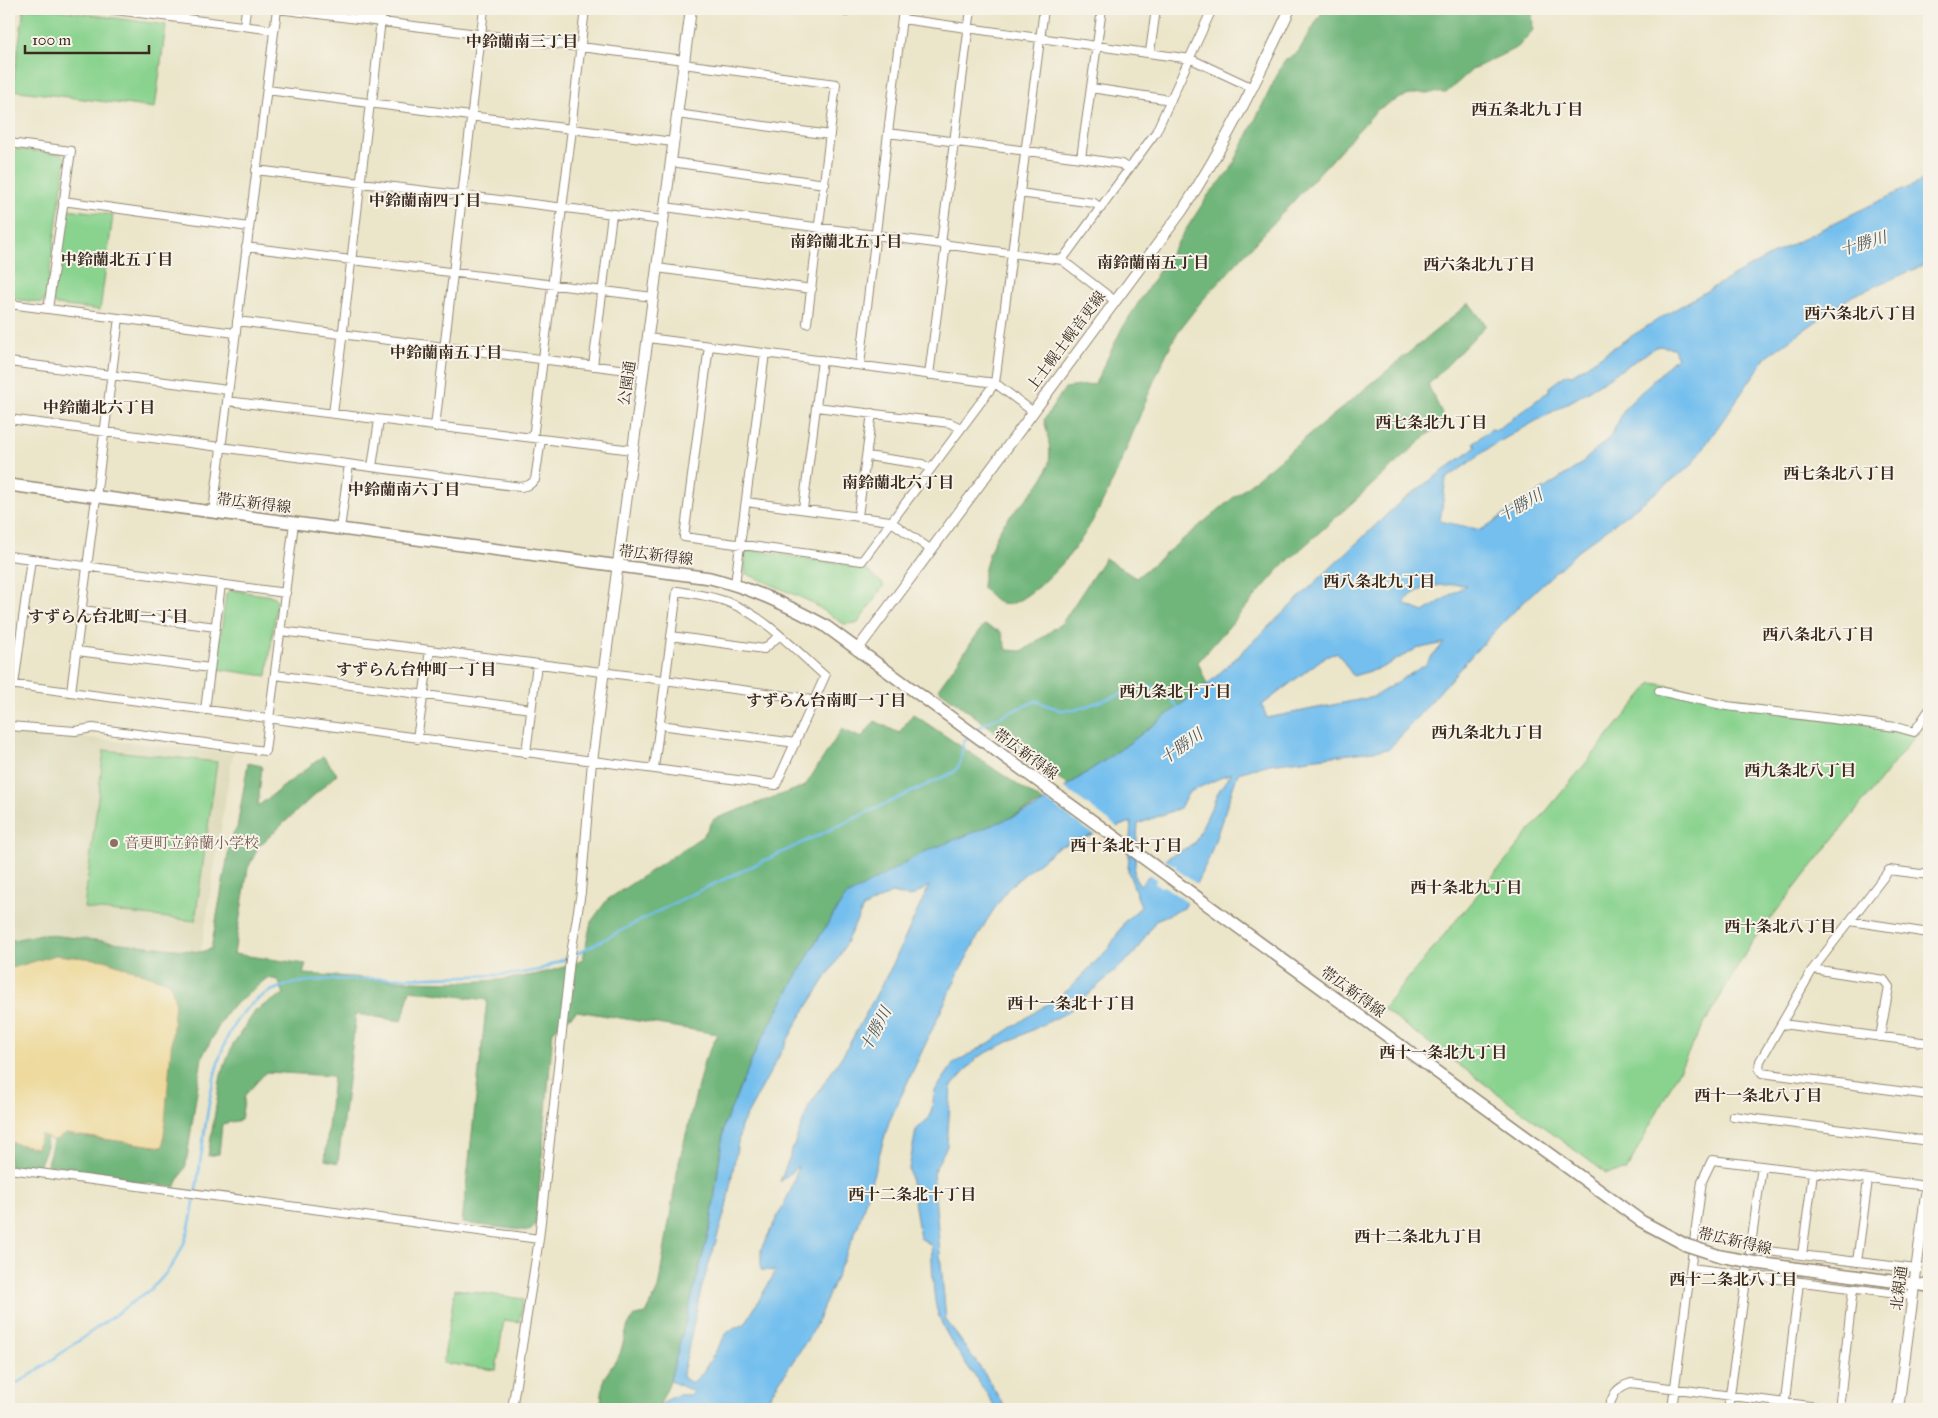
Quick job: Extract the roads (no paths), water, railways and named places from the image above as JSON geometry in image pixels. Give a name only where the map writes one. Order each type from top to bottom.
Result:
[{"type":"main road","name":"帯広新得線","points":[[9,485],[710,578],[735,584],[779,600],[824,625],[1641,1221],[1686,1245],[1720,1256],[1758,1263],[1929,1286]]},
{"type":"street","points":[[107,9],[141,11],[274,30]]},
{"type":"street","points":[[244,26],[246,9]]},
{"type":"street","points":[[213,512],[278,9],[580,46],[836,84],[807,323]]},
{"type":"street","points":[[334,414],[382,9]]},
{"type":"street","points":[[435,427],[484,9]]},
{"type":"street","points":[[9,419],[521,487],[529,485],[535,480],[543,359],[586,9]]},
{"type":"street","name":"公園通","points":[[592,761],[691,9]]},
{"type":"street","points":[[860,365],[903,9]]},
{"type":"street","points":[[929,375],[954,141],[971,9]]},
{"type":"street","points":[[709,346],[684,537],[862,561],[994,383],[1044,9]]},
{"type":"street","points":[[1081,158],[1102,9]]},
{"type":"street","points":[[1150,52],[1156,9]]},
{"type":"street","points":[[1062,260],[1156,132],[1191,59],[1212,9]]},
{"type":"street","name":"上士幌士幌音更線","points":[[857,650],[1182,211],[1204,177],[1253,88],[1290,9]]},
{"type":"street","points":[[902,19],[1191,59],[1253,88]]},
{"type":"street","points":[[1091,88],[1171,100]]},
{"type":"street","points":[[267,90],[674,142]]},
{"type":"street","points":[[677,114],[830,135]]},
{"type":"street","points":[[888,133],[1081,158],[1121,164],[1129,169]]},
{"type":"street","points":[[9,143],[71,151],[48,308]]},
{"type":"street","points":[[671,162],[825,184]]},
{"type":"street","points":[[256,170],[663,220]]},
{"type":"street","points":[[1019,193],[1094,203],[1101,208]]},
{"type":"street","points":[[63,201],[249,227]]},
{"type":"street","points":[[665,207],[1062,260],[1115,300]]},
{"type":"street","points":[[593,366],[612,214]]},
{"type":"street","points":[[246,247],[653,297]]},
{"type":"street","points":[[657,268],[812,289]]},
{"type":"street","points":[[9,304],[235,333]]},
{"type":"street","points":[[71,692],[120,318]]},
{"type":"street","points":[[237,321],[644,372]]},
{"type":"street","points":[[648,338],[994,383],[1032,412]]},
{"type":"street","points":[[735,584],[765,353]]},
{"type":"street","points":[[802,509],[822,360]]},
{"type":"street","points":[[9,362],[228,390]]},
{"type":"street","points":[[227,401],[633,450]]},
{"type":"street","points":[[816,407],[950,423],[961,428]]},
{"type":"street","points":[[858,516],[872,413]]},
{"type":"street","points":[[372,467],[379,420]]},
{"type":"street","points":[[867,456],[922,464],[930,470]]},
{"type":"street","points":[[340,529],[349,464]]},
{"type":"street","points":[[746,502],[890,521],[930,549]]},
{"type":"street","points":[[9,726],[75,731],[93,728],[265,751],[294,523]]},
{"type":"street","points":[[9,556],[286,593]]},
{"type":"street","points":[[31,559],[11,685],[776,785],[825,676],[760,619],[732,603],[714,597],[677,591],[654,768]]},
{"type":"street","points":[[206,710],[221,584]]},
{"type":"street","points":[[82,610],[216,627]]},
{"type":"street","points":[[281,631],[804,698],[814,702]]},
{"type":"street","points":[[671,636],[764,649],[778,636]]},
{"type":"street","points":[[417,739],[430,650]]},
{"type":"street","points":[[77,651],[210,668]]},
{"type":"street","points":[[526,753],[537,664]]},
{"type":"street","points":[[275,675],[531,709]]},
{"type":"street","points":[[1659,690],[1727,706],[1896,727],[1914,732],[1929,710]]},
{"type":"street","points":[[660,725],[796,743]]},
{"type":"street","points":[[512,1409],[539,1239],[570,960],[581,892],[592,761]]},
{"type":"street","points":[[1929,875],[1889,870],[1812,969],[1760,1062],[1759,1068],[1762,1073],[1929,1095]]},
{"type":"street","points":[[1850,921],[1929,933]]},
{"type":"street","points":[[1812,969],[1884,980],[1889,986],[1880,1036]]},
{"type":"street","points":[[1782,1024],[1929,1043]]},
{"type":"street","points":[[1733,1116],[1929,1141]]},
{"type":"street","points":[[1672,1409],[1702,1181],[1712,1160],[1868,1180],[1928,1180]]},
{"type":"street","points":[[1728,1409],[1762,1166]]},
{"type":"street","points":[[9,1169],[539,1239]]},
{"type":"street","points":[[1802,1255],[1814,1172]]},
{"type":"street","points":[[1857,1262],[1868,1180]]},
{"type":"street","name":"北親通","points":[[1898,1409],[1928,1180]]},
{"type":"street","points":[[1751,1249],[1916,1269]]},
{"type":"street","points":[[1691,1268],[1913,1296]]},
{"type":"street","points":[[1784,1406],[1799,1282]]},
{"type":"street","points":[[1839,1409],[1853,1289]]},
{"type":"street","points":[[1608,1409],[1613,1394],[1620,1386],[1631,1383],[1730,1396],[1784,1406],[1834,1409]]},
{"type":"water","name":"十勝川","points":[[1929,178],[1929,263],[1852,296],[1767,356],[1691,466],[1578,551],[1524,601],[1473,654],[1389,749],[1270,764],[1238,773],[1209,858],[1184,908],[1156,920],[1134,954],[1068,1012],[978,1057],[951,1087],[947,1146],[933,1173],[946,1320],[984,1373],[1006,1409],[996,1409],[957,1351],[938,1314],[934,1290],[931,1245],[920,1238],[909,1169],[916,1130],[930,1117],[935,1091],[954,1063],[989,1043],[1068,990],[1109,948],[1125,921],[1141,907],[1128,871],[1131,822],[1058,847],[1009,887],[987,920],[959,972],[889,1122],[858,1226],[813,1331],[761,1409],[658,1409],[664,1402],[680,1395],[689,1395],[693,1391],[670,1381],[711,1224],[724,1125],[757,1048],[814,945],[845,897],[924,852],[1035,808],[1124,747],[1207,685],[1399,503],[1476,447],[1474,442],[1491,429],[1497,430],[1549,391],[1549,387],[1567,374],[1572,375],[1615,346],[1702,293],[1791,245]],"holes":[[[1658,346],[1674,348],[1677,357],[1625,408],[1611,436],[1577,467],[1481,530],[1440,521],[1446,479],[1495,444],[1577,398]],[[1441,585],[1466,585],[1424,612],[1404,604],[1415,592],[1423,589]],[[1444,643],[1425,665],[1373,697],[1267,718],[1262,705],[1322,659],[1337,652],[1353,676],[1381,668],[1416,649]],[[1231,773],[1220,789],[1194,844],[1167,858],[1140,885],[1134,876],[1138,824],[1180,808],[1189,792]],[[929,886],[892,966],[846,1050],[809,1106],[780,1182],[798,1166],[791,1190],[761,1249],[761,1270],[776,1271],[745,1324],[728,1331],[703,1372],[692,1383],[682,1377],[701,1290],[726,1208],[741,1126],[798,1021],[838,959],[863,908],[891,893],[911,897]]]},
{"type":"waterway","points":[[975,732],[985,723],[1036,701],[1060,710],[1075,710],[1145,686],[1156,687],[1161,690],[1179,709]]},
{"type":"waterway","points":[[574,955],[688,896],[954,772],[960,764],[964,741],[971,735]]},
{"type":"waterway","points":[[9,1387],[28,1377],[151,1289],[173,1264],[186,1238],[190,1225],[209,1102],[218,1063],[235,1023],[257,1000],[278,988],[310,981],[516,974],[539,970],[569,957]]},
{"type":"tunnel","points":[[1799,1282],[1802,1255]]},
{"type":"tunnel","points":[[1853,1289],[1857,1262]]},
{"type":"place","name":"音更町立鈴蘭小学校","points":[[114,843]]},
{"type":"district","name":"中鈴蘭南三丁目","points":[[522,41]]},
{"type":"district","name":"西五条北九丁目","points":[[1527,109]]},
{"type":"district","name":"中鈴蘭南四丁目","points":[[425,200]]},
{"type":"district","name":"南鈴蘭北五丁目","points":[[846,241]]},
{"type":"district","name":"中鈴蘭北五丁目","points":[[117,259]]},
{"type":"district","name":"南鈴蘭南五丁目","points":[[1153,262]]},
{"type":"district","name":"西六条北九丁目","points":[[1479,264]]},
{"type":"district","name":"西六条北八丁目","points":[[1860,313]]},
{"type":"district","name":"中鈴蘭南五丁目","points":[[446,352]]},
{"type":"district","name":"中鈴蘭北六丁目","points":[[99,407]]},
{"type":"district","name":"西七条北九丁目","points":[[1431,422]]},
{"type":"district","name":"西七条北八丁目","points":[[1839,473]]},
{"type":"district","name":"南鈴蘭北六丁目","points":[[898,482]]},
{"type":"district","name":"中鈴蘭南六丁目","points":[[404,489]]},
{"type":"district","name":"西八条北九丁目","points":[[1379,581]]},
{"type":"district","name":"すずらん台北町一丁目","points":[[108,616]]},
{"type":"district","name":"西八条北八丁目","points":[[1818,634]]},
{"type":"district","name":"すずらん台仲町一丁目","points":[[416,669]]},
{"type":"district","name":"西九条北十丁目","points":[[1175,691]]},
{"type":"district","name":"すずらん台南町一丁目","points":[[826,700]]},
{"type":"district","name":"西九条北九丁目","points":[[1487,732]]},
{"type":"district","name":"西九条北八丁目","points":[[1800,770]]},
{"type":"district","name":"西十条北十丁目","points":[[1126,845]]},
{"type":"district","name":"西十条北九丁目","points":[[1466,887]]},
{"type":"district","name":"西十条北八丁目","points":[[1780,926]]},
{"type":"district","name":"西十一条北十丁目","points":[[1071,1003]]},
{"type":"district","name":"西十一条北九丁目","points":[[1443,1052]]},
{"type":"district","name":"西十一条北八丁目","points":[[1758,1095]]},
{"type":"district","name":"西十二条北十丁目","points":[[912,1194]]},
{"type":"district","name":"西十二条北九丁目","points":[[1418,1236]]},
{"type":"district","name":"西十二条北八丁目","points":[[1733,1279]]}]
